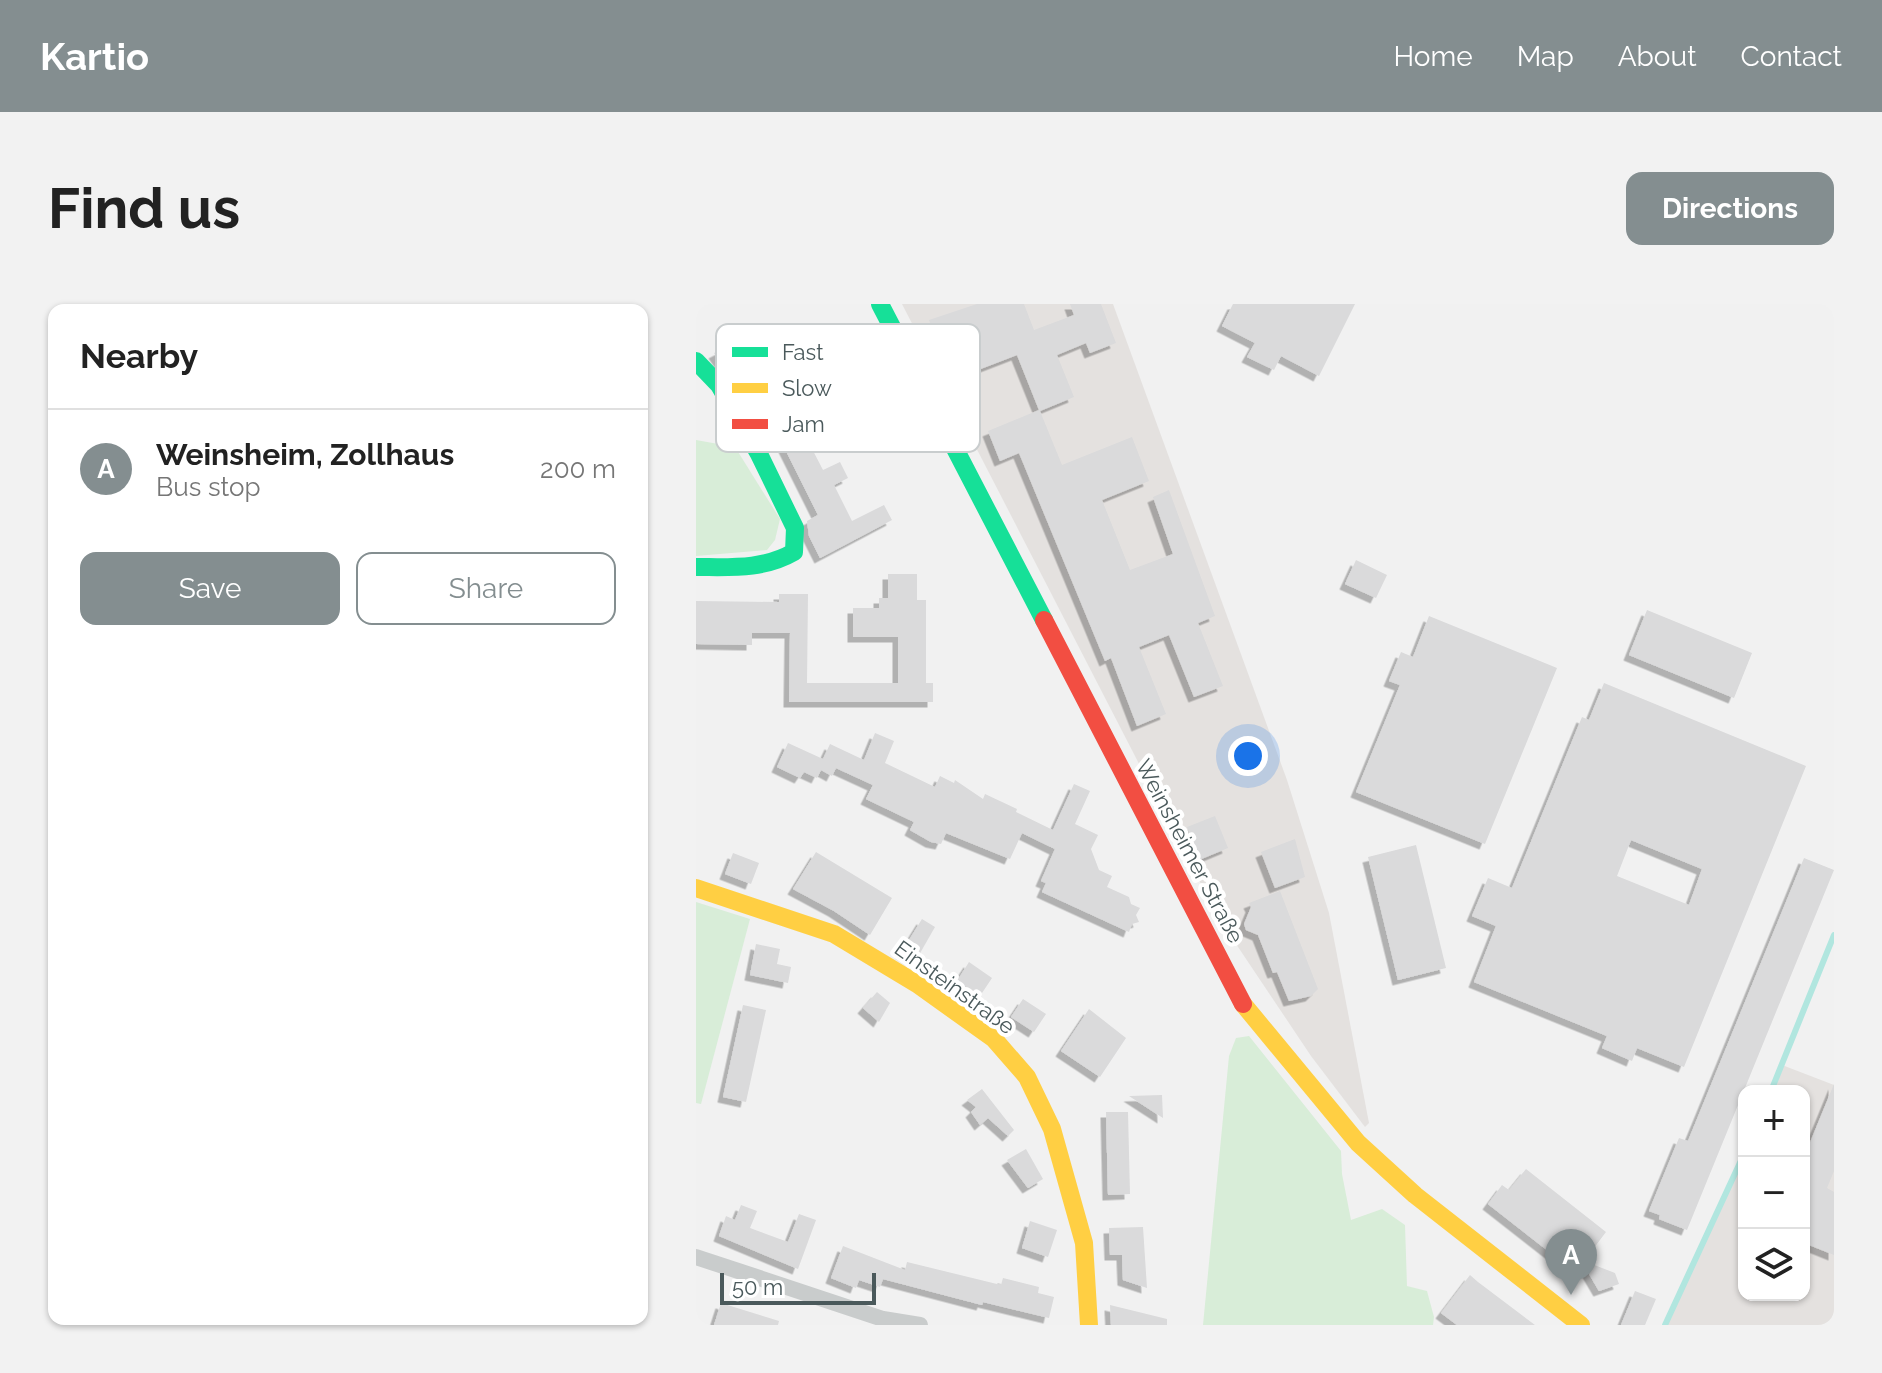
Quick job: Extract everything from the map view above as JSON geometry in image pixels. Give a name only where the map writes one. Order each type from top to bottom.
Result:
[{"type":"main road","name":"Weinsheimer Straße","points":[[880,304],[890,324]]},
{"type":"main road","points":[[696,361],[705,364],[716,379]]},
{"type":"main road","points":[[696,567],[763,566],[780,562],[794,552],[795,528],[757,452]]},
{"type":"main road","name":"Weinsheimer Straße","points":[[957,452],[1244,1006],[1358,1143],[1415,1195],[1581,1325]]},
{"type":"main road","name":"Einsteinstraße","points":[[696,888],[834,934],[917,984],[994,1039],[1027,1077],[1052,1129],[1084,1243],[1089,1325]]},
{"type":"street","points":[[696,1257],[883,1319],[920,1325]]},
{"type":"shaded area","points":[[902,304],[1113,304],[1287,780],[1329,913],[1369,1123],[1365,1127],[1311,1056],[1218,917],[978,452],[980,324],[912,324]]},
{"type":"shaded area","points":[[1782,1065],[1834,1085],[1834,1325],[1665,1325],[1738,1167],[1738,1301],[1810,1301],[1810,1085],[1774,1085]]},
{"type":"green space","points":[[696,440],[716,444],[716,452],[738,452],[780,519],[775,540],[767,550],[696,556]]},
{"type":"green space","points":[[696,902],[750,919],[701,1104],[696,1103]]},
{"type":"green space","points":[[1249,1036],[1341,1151],[1351,1220],[1382,1209],[1405,1225],[1407,1286],[1427,1291],[1433,1325],[1203,1325],[1229,1056],[1236,1038]]},
{"type":"building","points":[[977,304],[1024,304],[1034,330],[1074,315],[1070,304],[1101,304],[1116,343],[1090,353],[1086,343],[1057,355],[1074,397],[1040,411],[1062,465],[1132,437],[1149,481],[1102,500],[1130,570],[1173,554],[1153,497],[1169,490],[1215,616],[1198,623],[1223,686],[1194,697],[1169,635],[1139,647],[1166,714],[1137,726],[1111,658],[1105,661],[1019,453],[1000,461],[988,431],[1039,410],[1017,355],[980,369],[980,324],[931,324],[929,320]]},
{"type":"building","points":[[1233,304],[1355,304],[1319,376],[1281,356],[1274,370],[1247,357],[1255,343],[1222,326]]},
{"type":"building","points":[[786,452],[814,452],[823,470],[840,462],[848,478],[834,485],[852,521],[884,505],[892,520],[820,558],[809,536],[807,521],[818,515]]},
{"type":"building","points":[[1356,560],[1387,575],[1376,598],[1345,584]]},
{"type":"building","points":[[888,574],[917,574],[917,600],[926,600],[926,683],[933,683],[933,702],[789,702],[790,633],[752,633],[752,645],[696,644],[696,601],[779,602],[779,594],[808,594],[807,683],[898,683],[898,637],[853,637],[853,608],[879,608],[879,598],[888,598]]},
{"type":"building","points":[[1647,610],[1752,653],[1734,698],[1629,655]]},
{"type":"building","points":[[1429,616],[1557,668],[1485,844],[1356,792],[1400,685],[1389,681],[1401,652],[1413,657]]},
{"type":"building","points":[[1604,683],[1806,766],[1684,1067],[1637,1048],[1632,1061],[1602,1048],[1607,1036],[1474,982],[1496,926],[1472,916],[1488,878],[1512,888],[1582,717],[1589,720]],"holes":[[[1631,840],[1702,869],[1689,905],[1617,876]]]},
{"type":"building","points":[[875,733],[894,741],[885,763],[935,787],[940,776],[954,783],[955,780],[983,799],[985,794],[1053,830],[1074,784],[1090,791],[1075,824],[1098,835],[1091,849],[1099,870],[1112,876],[1107,887],[1129,897],[1131,904],[1140,908],[1136,915],[1139,922],[1132,924],[1129,932],[1042,892],[1046,883],[1041,881],[1055,849],[1022,833],[1010,859],[946,833],[941,844],[931,842],[910,830],[914,822],[866,799],[873,785],[836,768],[832,776],[821,770],[817,778],[804,772],[800,778],[777,767],[788,743],[823,759],[830,744],[864,760]]},
{"type":"building","points":[[1215,816],[1228,848],[1199,860],[1187,827]]},
{"type":"building","points":[[1295,839],[1305,877],[1275,888],[1261,852]]},
{"type":"building","points":[[1416,845],[1446,968],[1398,980],[1368,857]]},
{"type":"building","points":[[816,852],[892,898],[870,935],[793,889]]},
{"type":"building","points":[[733,853],[759,863],[751,884],[725,874]]},
{"type":"building","points":[[1804,858],[1834,870],[1746,1085],[1738,1085],[1738,1105],[1687,1230],[1659,1219],[1660,1215],[1649,1211],[1679,1138],[1688,1141]]},
{"type":"building","points":[[1280,891],[1318,989],[1311,996],[1289,1001],[1277,972],[1273,973],[1258,935],[1246,930],[1244,924],[1251,907],[1249,903]]},
{"type":"building","points":[[922,919],[935,927],[915,962],[901,953]]},
{"type":"building","points":[[756,944],[780,949],[777,964],[791,967],[788,983],[750,975]]},
{"type":"building","points":[[969,962],[992,978],[980,996],[957,981]]},
{"type":"building","points":[[877,992],[890,1003],[879,1022],[863,1008]]},
{"type":"building","points":[[1023,999],[1046,1014],[1034,1032],[1011,1017]]},
{"type":"building","points":[[743,1005],[766,1010],[746,1102],[723,1097]]},
{"type":"building","points":[[1089,1009],[1126,1038],[1100,1077],[1061,1051]]},
{"type":"building","points":[[1834,1084],[1834,1171],[1827,1188],[1834,1192],[1834,1255],[1810,1245],[1810,1142]]},
{"type":"building","points":[[982,1089],[1014,1130],[1008,1136],[988,1118],[980,1125],[971,1112],[976,1107],[967,1100]]},
{"type":"building","points":[[1162,1095],[1163,1118],[1129,1096]]},
{"type":"building","points":[[1106,1112],[1128,1112],[1130,1194],[1108,1195]]},
{"type":"building","points":[[1026,1149],[1043,1179],[1028,1188],[1007,1160]]},
{"type":"building","points":[[1526,1169],[1606,1232],[1584,1261],[1615,1273],[1619,1284],[1599,1291],[1582,1262],[1575,1272],[1488,1204],[1502,1185],[1509,1190]]},
{"type":"building","points":[[741,1205],[757,1211],[750,1228],[788,1242],[799,1214],[816,1220],[798,1269],[719,1236],[726,1216],[735,1220]]},
{"type":"building","points":[[1030,1221],[1057,1230],[1048,1257],[1022,1248]]},
{"type":"building","points":[[1143,1227],[1147,1288],[1123,1280],[1122,1255],[1110,1255],[1109,1228]]},
{"type":"building","points":[[843,1246],[905,1270],[907,1262],[1001,1285],[1003,1278],[1039,1287],[1038,1293],[1054,1297],[1049,1318],[983,1302],[982,1305],[883,1279],[880,1287],[859,1280],[856,1288],[831,1278]]},
{"type":"building","points":[[1470,1275],[1535,1325],[1457,1325],[1441,1313]]},
{"type":"building","points":[[1635,1291],[1656,1299],[1645,1325],[1621,1325]]},
{"type":"building","points":[[721,1303],[779,1321],[778,1325],[714,1325]]},
{"type":"building","points":[[1110,1305],[1167,1319],[1167,1325],[1111,1325]]},
{"type":"waterway","points":[[1773,1085],[1834,935]]},
{"type":"waterway","points":[[1665,1325],[1743,1157]]},
{"type":"traffic: fast","points":[[880,304],[890,324]]},
{"type":"traffic: fast","points":[[696,361],[716,382]]},
{"type":"traffic: fast","points":[[696,567],[746,566],[770,562],[794,552],[795,528],[758,452]]},
{"type":"traffic: fast","points":[[957,452],[1044,620]]},
{"type":"traffic: slow","points":[[696,888],[834,934],[917,984],[994,1039],[1027,1077],[1052,1129],[1084,1243],[1089,1325]]},
{"type":"traffic: slow","points":[[1243,1004],[1358,1143],[1415,1195],[1581,1325]]},
{"type":"traffic: jam","points":[[1044,620],[1243,1004]]},
{"type":"place","name":"Weinsheim, Zollhaus","points":[[1571,1295]]}]
